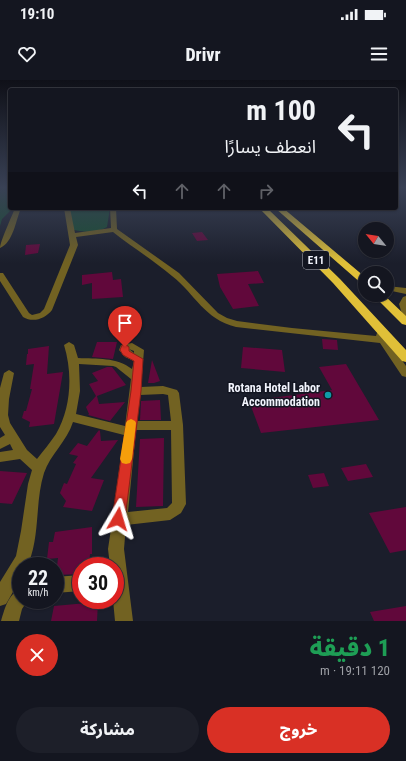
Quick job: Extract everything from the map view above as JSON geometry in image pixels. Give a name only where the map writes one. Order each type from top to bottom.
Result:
[{"type":"highway","name":"E11","points":[[269,213],[295,238],[406,358]]},
{"type":"highway","name":"E11","points":[[284,213],[358,276]]},
{"type":"highway","points":[[385,302],[406,322]]},
{"type":"street","points":[[0,246],[8,238],[16,213]]},
{"type":"street","points":[[0,275],[26,315],[31,318],[43,315],[48,310],[74,245],[68,213]]},
{"type":"street","points":[[113,213],[114,230]]},
{"type":"street","points":[[72,235],[114,230],[176,275],[215,315],[224,320],[236,324],[383,340]]},
{"type":"street","points":[[394,289],[406,291]]},
{"type":"street","points":[[406,299],[404,304],[406,314]]},
{"type":"street","points":[[366,313],[406,374]]},
{"type":"street","points":[[0,598],[21,562],[25,550],[39,468],[61,436],[70,417],[73,400],[74,361],[69,345]]},
{"type":"street","points":[[116,557],[118,519],[139,359]]},
{"type":"street","points":[[74,361],[113,363],[120,365],[136,385],[173,393],[177,425],[179,504],[170,514],[118,519]]},
{"type":"street","points":[[9,373],[3,399],[2,415],[4,424],[22,454],[39,468]]},
{"type":"street","points":[[70,417],[130,429],[177,425]]},
{"type":"street","points":[[0,444],[12,436]]},
{"type":"street","points":[[0,457],[22,454]]},
{"type":"street","points":[[10,621],[14,609]]},
{"type":"street","points":[[122,609],[124,621]]},
{"type":"green space","points":[[0,213],[8,213],[2,219],[0,226]]},
{"type":"green space","points":[[69,213],[109,213],[107,227],[103,229],[90,232],[72,229]]},
{"type":"building","points":[[202,232],[208,240],[197,241],[192,233]]},
{"type":"building","points":[[40,244],[38,253],[25,255],[26,245]]},
{"type":"building","points":[[258,271],[264,283],[248,284],[259,306],[233,309],[220,287],[217,274]]},
{"type":"building","points":[[112,272],[113,280],[121,279],[123,297],[92,299],[92,283],[82,285],[82,275]]},
{"type":"building","points":[[322,339],[337,340],[338,350],[323,349]]},
{"type":"building","points":[[97,342],[117,342],[113,359],[92,357]]},
{"type":"building","points":[[49,346],[47,374],[63,372],[54,424],[29,427],[30,422],[22,418],[24,411],[26,411],[32,389],[30,389],[34,364],[26,365],[28,349]]},
{"type":"building","points":[[243,347],[282,350],[285,372],[241,368]]},
{"type":"building","points":[[152,360],[160,381],[148,383]]},
{"type":"building","name":"Rotana Hotel Labor Accommodation","points":[[346,364],[379,420],[261,433],[249,401],[332,390],[319,367]]},
{"type":"building","points":[[107,367],[112,367],[126,385],[97,396],[99,404],[125,402],[110,421],[88,415],[89,414],[86,407],[96,396],[89,384],[98,381],[92,373]]},
{"type":"building","points":[[160,400],[161,420],[140,420],[141,401]]},
{"type":"building","points":[[99,430],[101,441],[118,440],[91,478],[104,480],[92,511],[63,507],[66,501],[60,493],[64,483],[67,484],[76,464],[73,463],[78,456],[69,454],[78,443],[87,446]]},
{"type":"building","points":[[164,438],[163,506],[136,507],[140,439]]},
{"type":"building","points":[[366,464],[373,477],[348,481],[341,468]]},
{"type":"building","points":[[0,471],[27,473],[12,504],[0,503]]},
{"type":"building","points":[[324,473],[329,486],[313,488],[308,475]]},
{"type":"building","points":[[406,507],[406,550],[390,553],[369,513]]},
{"type":"building","points":[[92,527],[92,554],[90,554],[90,557],[72,557],[72,574],[64,575],[64,557],[47,557],[49,542],[53,542],[55,532]]},
{"type":"building","points":[[72,604],[72,609],[98,609],[97,621],[51,621],[53,609],[64,609],[64,605]]},
{"type":"building","points":[[406,606],[406,621],[374,621],[370,612]]},
{"type":"slow traffic","points":[[126,459],[131,423]]},
{"type":"place","name":"Rotana Hotel Labor Accommodation","points":[[328,395]]},
{"type":"route","points":[[118,519],[139,359],[126,353],[124,350],[125,347]]}]
